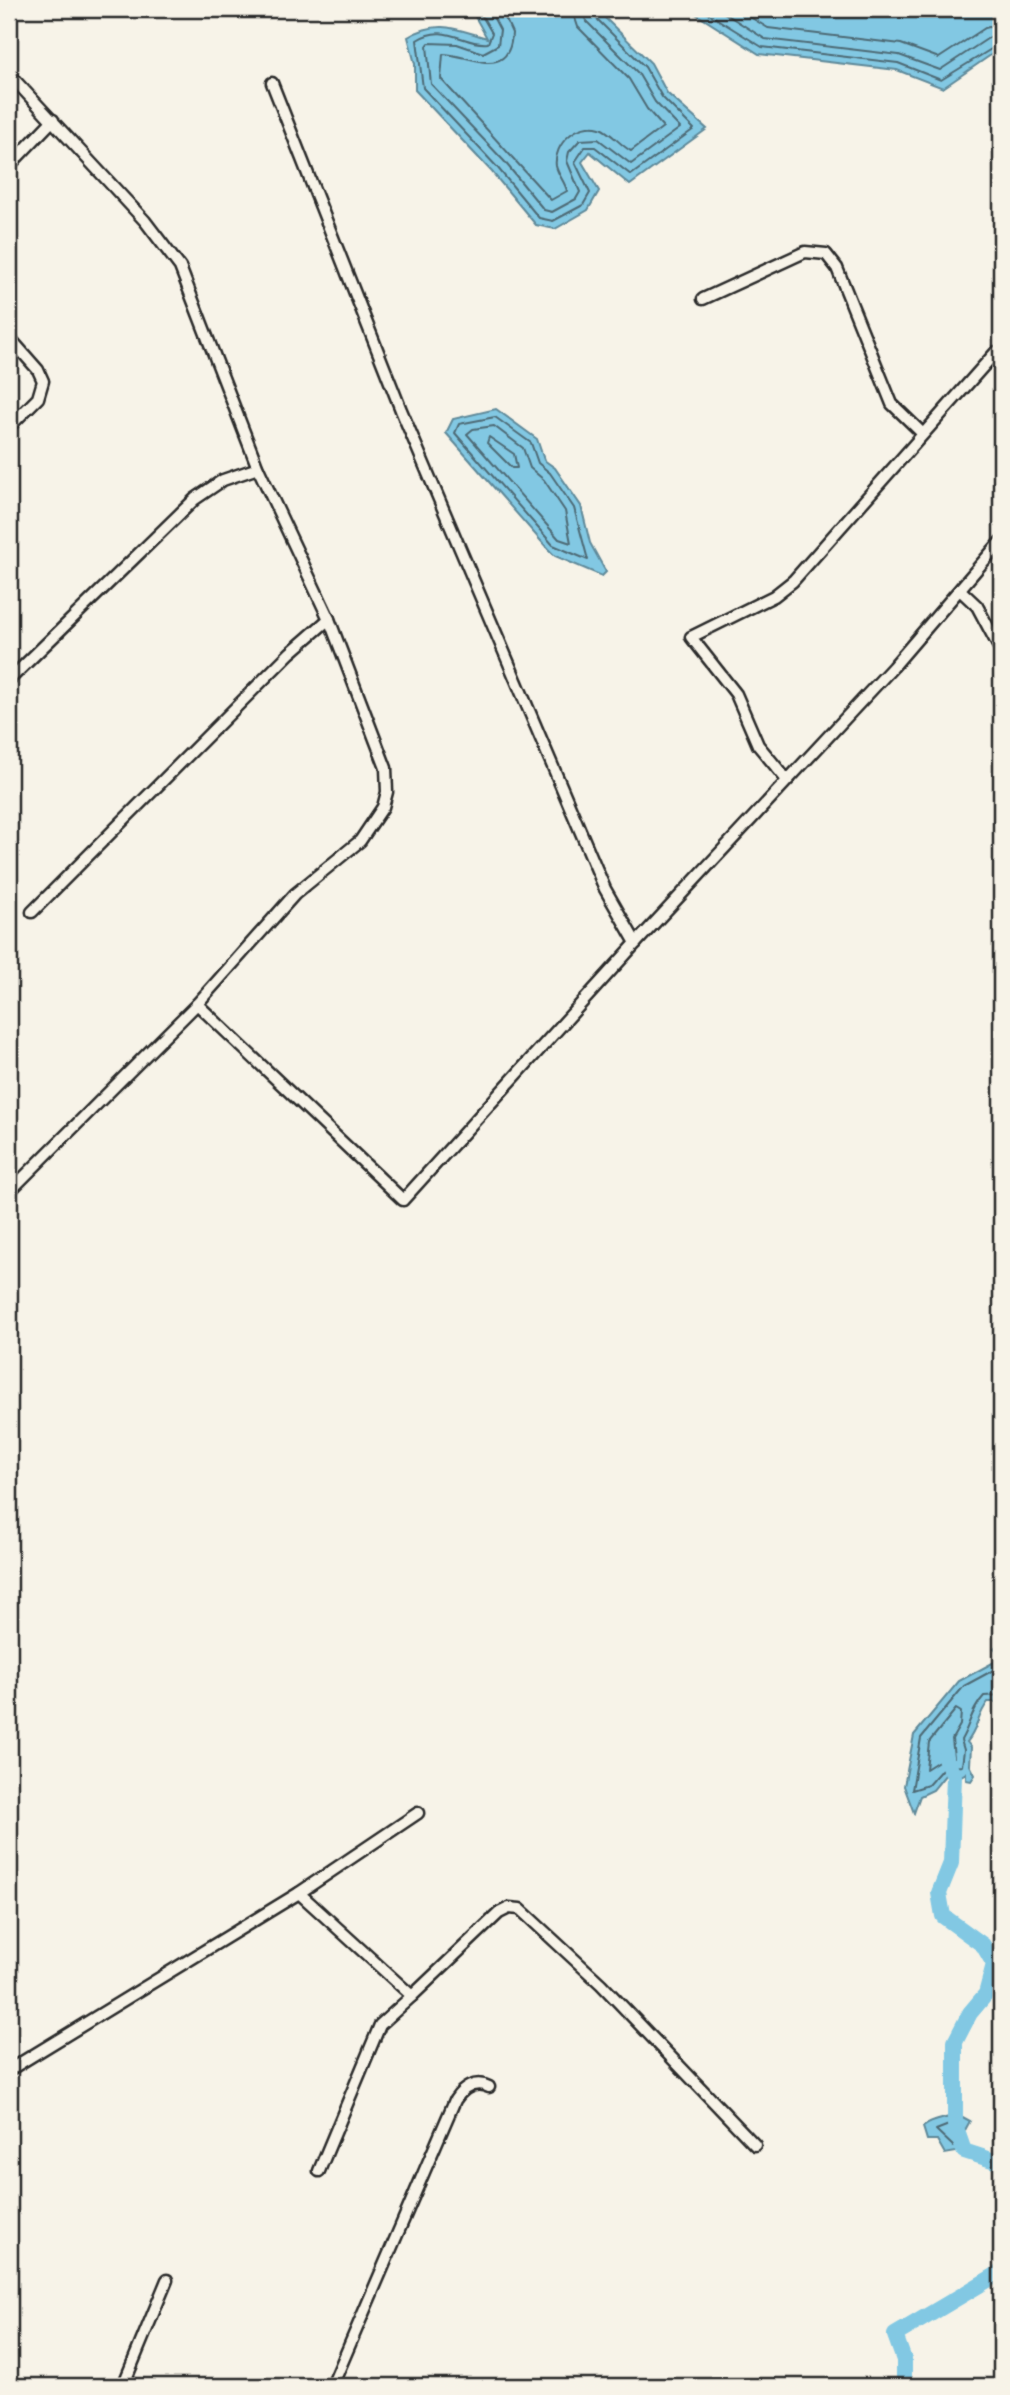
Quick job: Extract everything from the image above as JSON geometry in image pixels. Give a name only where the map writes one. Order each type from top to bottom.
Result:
[{"type":"street","points":[[9,74],[170,250],[180,267],[258,468],[329,619],[386,768],[387,792],[383,807],[360,841],[295,894],[198,1004],[9,1192]]},
{"type":"street","points":[[272,83],[406,422],[606,889],[636,943]]},
{"type":"street","points":[[9,166],[53,120]]},
{"type":"street","points":[[703,299],[804,252],[826,254],[837,268],[892,404],[922,432]]},
{"type":"street","points":[[9,337],[38,370],[43,381],[38,398],[9,427]]},
{"type":"street","points":[[787,780],[758,745],[736,694],[691,636],[784,589],[996,352]]},
{"type":"street","points":[[9,680],[195,499],[223,480],[258,468]]},
{"type":"street","points":[[198,1004],[403,1200],[636,943],[893,667],[1001,541]]},
{"type":"street","points":[[960,590],[982,613],[1001,651]]},
{"type":"street","points":[[32,912],[290,653],[329,619]]},
{"type":"street","points":[[11,2065],[299,1893],[418,1813]]},
{"type":"street","points":[[299,1893],[412,1996]]},
{"type":"street","points":[[319,2171],[380,2025],[499,1913],[509,1908],[520,1909],[601,1984],[755,2145]]},
{"type":"street","points":[[332,2386],[455,2100],[468,2087],[483,2084],[489,2087]]},
{"type":"street","points":[[123,2386],[167,2280]]},
{"type":"water","points":[[456,9],[596,9],[651,63],[667,93],[707,129],[630,185],[590,152],[582,162],[599,191],[588,210],[555,229],[536,225],[492,172],[415,90],[415,64],[408,37],[429,28],[447,27],[487,38],[473,13]]},
{"type":"water","points":[[688,9],[1001,9],[1001,48],[943,88],[897,70],[759,54]]},
{"type":"water","points":[[496,409],[537,439],[544,460],[555,468],[581,506],[590,543],[606,572],[602,576],[555,556],[446,433],[453,419]]},
{"type":"water","points":[[1001,1642],[1001,1654],[994,1648]]},
{"type":"water","points":[[1001,1654],[1001,1696],[998,1702],[988,1702],[967,1742],[971,1747],[970,1765],[975,1775],[971,1781],[966,1780],[966,1773],[958,1778],[946,1774],[933,1790],[920,1796],[914,1813],[904,1786],[914,1735],[959,1681],[1000,1659]]},
{"type":"water","points":[[957,2114],[970,2121],[964,2132],[968,2150],[945,2154],[937,2140],[927,2140],[923,2127]]},
{"type":"waterway","points":[[945,1758],[954,1776],[951,1863],[939,1893],[943,1916],[983,1945],[994,1964],[986,1994],[970,2013],[955,2042],[955,2125],[964,2151],[1001,2163]]},
{"type":"waterway","points":[[904,2386],[904,2360],[895,2335],[1001,2272]]}]
